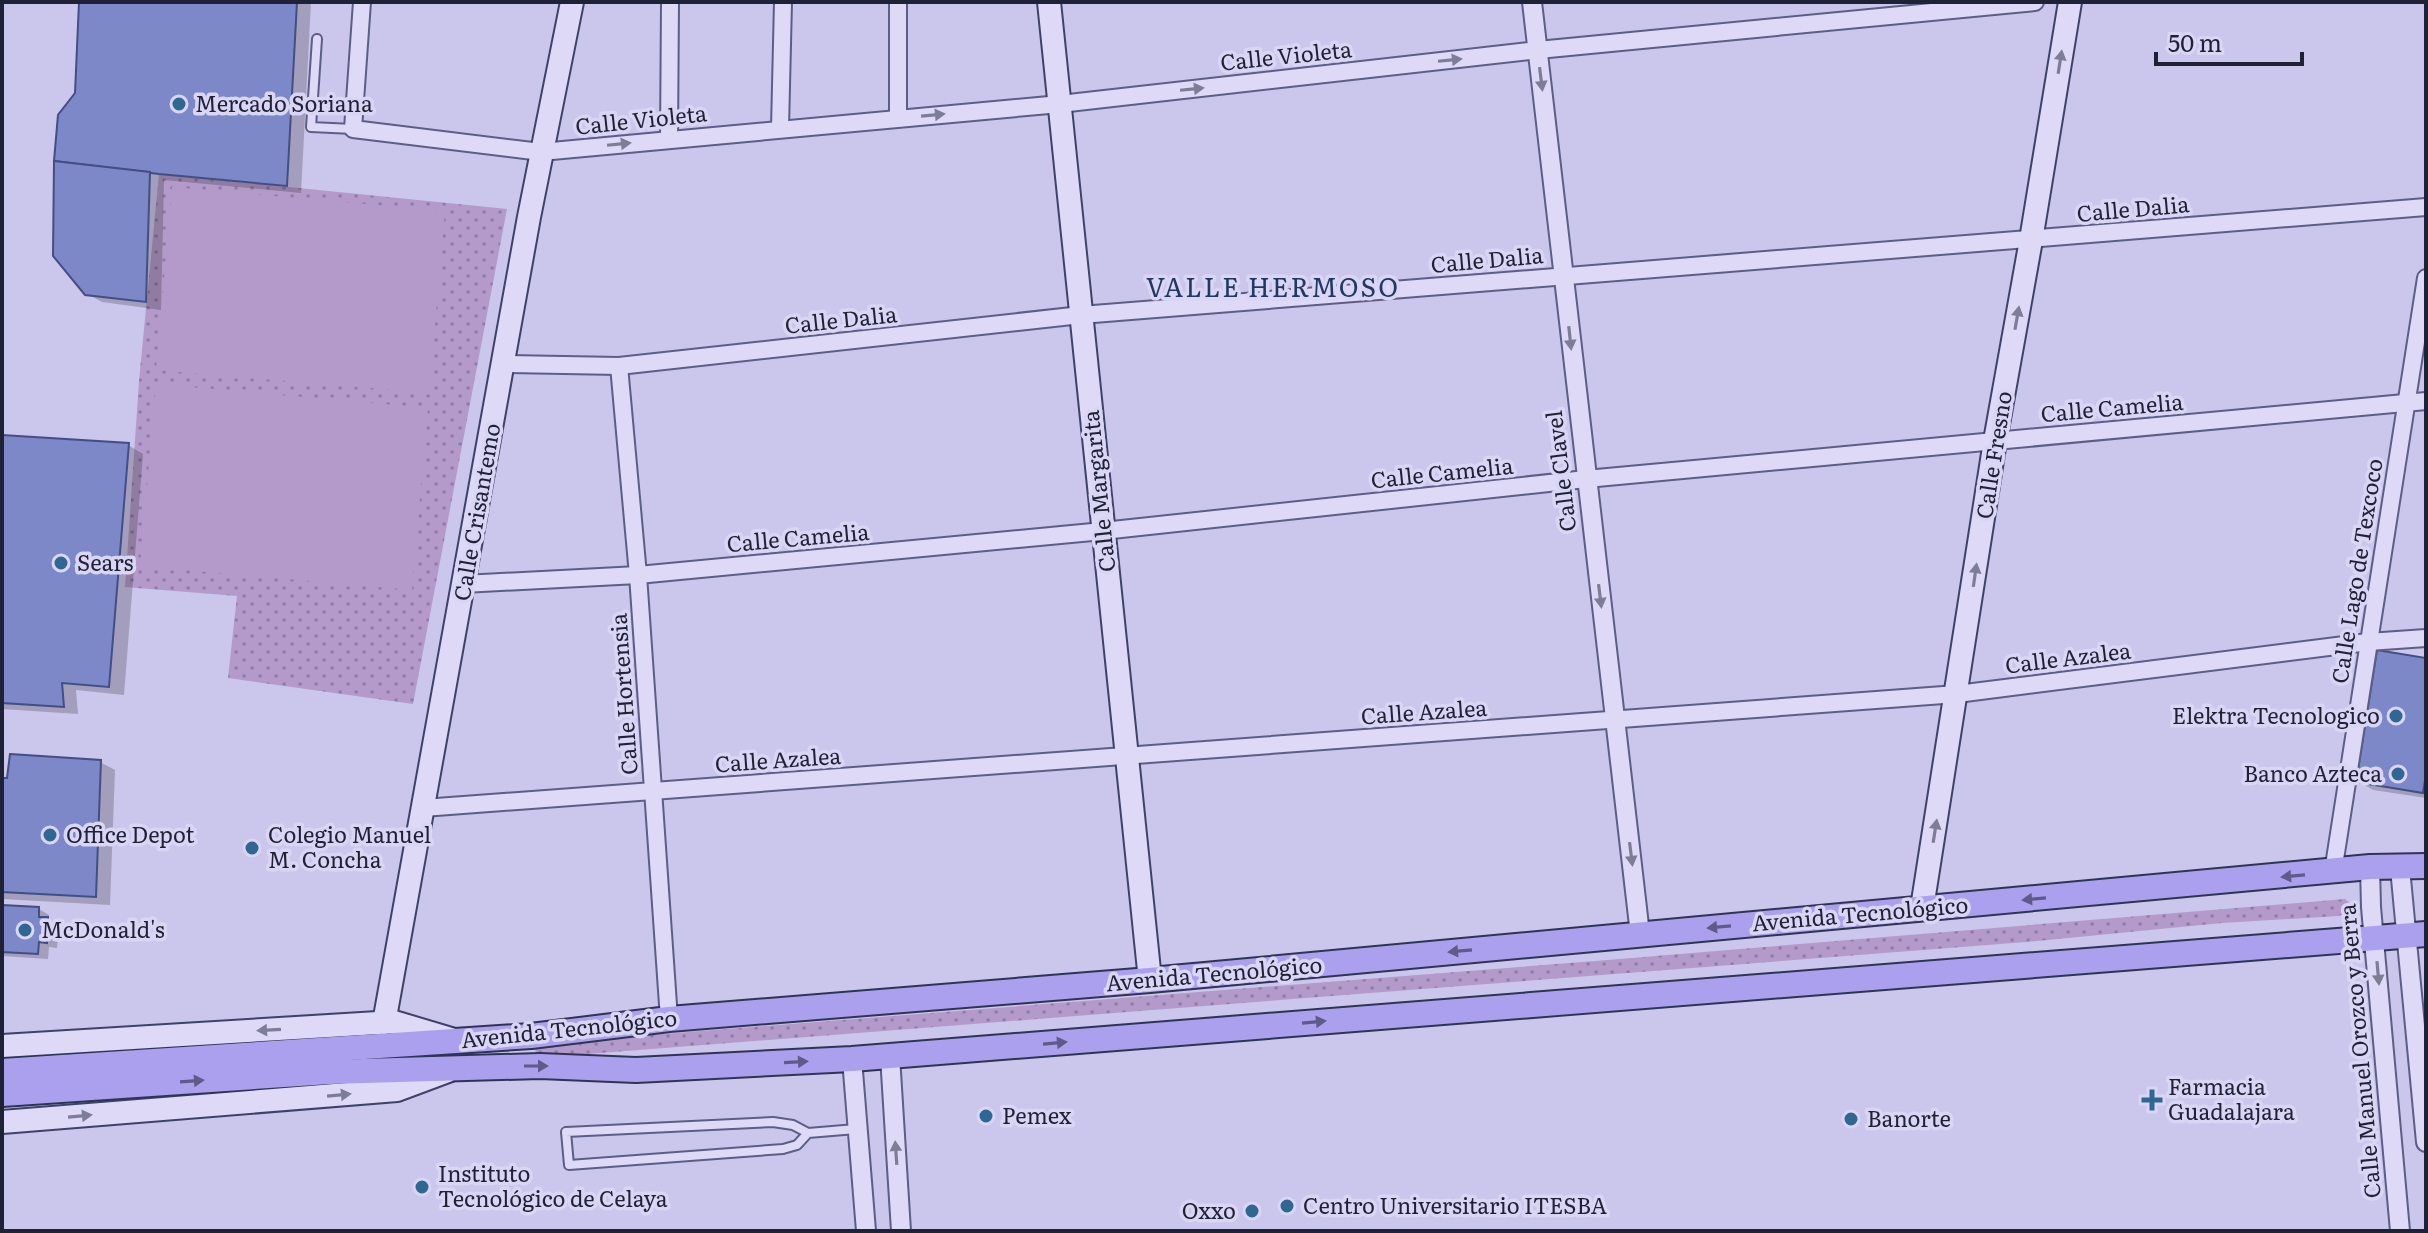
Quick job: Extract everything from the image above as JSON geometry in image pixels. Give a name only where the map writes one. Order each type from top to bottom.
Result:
[{"type":"main road","name":"Calle Crisantemo","points":[[384,1023],[541,152],[572,2]]},
{"type":"main road","name":"Calle Margarita","points":[[1049,2],[1150,980]]},
{"type":"main road","name":"Calle Fresno","points":[[1922,908],[1995,441],[2070,2]]},
{"type":"main road","name":"Avenida Tecnológico","points":[[2,1071],[531,1036],[669,1019],[1150,980],[2370,867],[2426,866]]},
{"type":"main road","name":"Avenida Tecnológico","points":[[2,1094],[329,1072],[540,1066],[636,1070],[852,1059],[2416,935]]},
{"type":"main road","points":[[2,1046],[394,1022],[456,1041]]},
{"type":"main road","points":[[2,1122],[397,1090],[458,1067]]},
{"type":"street","points":[[353,129],[362,2]]},
{"type":"street","points":[[669,139],[670,2]]},
{"type":"street","points":[[780,128],[783,2]]},
{"type":"street","points":[[898,2],[898,118]]},
{"type":"street","name":"Calle Clavel","points":[[1532,2],[1640,934]]},
{"type":"street","name":"Calle Violeta","points":[[353,129],[541,152],[1060,104],[1538,50],[2035,2]]},
{"type":"street","name":"Calle Dalia","points":[[504,364],[619,366],[1081,315],[2426,207]]},
{"type":"street","name":"Calle Lago de Texcoco","points":[[2333,872],[2426,278]]},
{"type":"street","name":"Calle Hortensia","points":[[619,366],[638,575],[669,1019]]},
{"type":"street","name":"Calle Camelia","points":[[463,584],[638,575],[1103,531],[1586,479],[2426,401]]},
{"type":"street","name":"Calle Azalea","points":[[423,808],[1957,694],[2368,642],[2426,638]]},
{"type":"street","name":"Calle Manuel Orozco y Berra","points":[[2370,867],[2400,1231]]},
{"type":"street","points":[[2400,868],[2416,935],[2426,1142]]},
{"type":"street","points":[[890,1056],[901,1231]]},
{"type":"street","points":[[852,1059],[866,1231]]},
{"type":"lane","points":[[317,39],[311,127],[353,129]]},
{"type":"lane","points":[[808,1133],[797,1145],[783,1149],[569,1165],[566,1132],[773,1122],[793,1125],[808,1133],[857,1129]]},
{"type":"shaded area","points":[[159,174],[507,209],[413,704],[228,678],[237,596],[125,587],[139,381]]},
{"type":"shaded area","points":[[172,187],[445,211],[429,393],[156,370]]},
{"type":"shaded area","points":[[156,384],[428,408],[412,590],[140,566]]},
{"type":"shaded area","points":[[2345,899],[2350,903],[2349,913],[2338,916],[536,1058],[535,1044]]},
{"type":"building","name":"Mercado Soriana","points":[[79,2],[297,2],[287,186],[54,161],[58,115],[75,93]]},
{"type":"building","points":[[54,161],[150,172],[146,302],[85,295],[53,256]]},
{"type":"building","name":"Sears","points":[[2,435],[129,443],[109,687],[62,683],[64,707],[2,703]]},
{"type":"building","name":"Elektra Tecnologico","points":[[2377,650],[2426,658],[2426,774],[2423,793],[2356,782]]},
{"type":"building","name":"Office Depot","points":[[10,754],[101,760],[96,897],[2,892],[2,778],[7,778]]},
{"type":"building","name":"McDonald's","points":[[2,905],[39,907],[39,917],[48,917],[47,943],[39,942],[38,954],[2,952]]},
{"type":"place","name":"Mercado Soriana","points":[[179,104]]},
{"type":"place","name":"Sears","points":[[61,563]]},
{"type":"place","name":"Elektra Tecnologico","points":[[2396,716]]},
{"type":"place","name":"Banco Azteca","points":[[2398,774]]},
{"type":"place","name":"Office Depot","points":[[50,835]]},
{"type":"place","name":"Colegio Manuel M. Concha","points":[[252,848]]},
{"type":"place","name":"McDonald's","points":[[25,930]]},
{"type":"place","name":"Farmacia Guadalajara","points":[[2152,1100]]},
{"type":"place","name":"Pemex","points":[[986,1116]]},
{"type":"place","name":"Banorte","points":[[1851,1119]]},
{"type":"place","name":"Instituto Tecnológico de Celaya","points":[[422,1187]]},
{"type":"place","name":"Centro Universitario ITESBA","points":[[1287,1206]]},
{"type":"place","name":"Oxxo","points":[[1252,1211]]},
{"type":"district","name":"VALLE HERMOSO","points":[[1273,288]]}]
